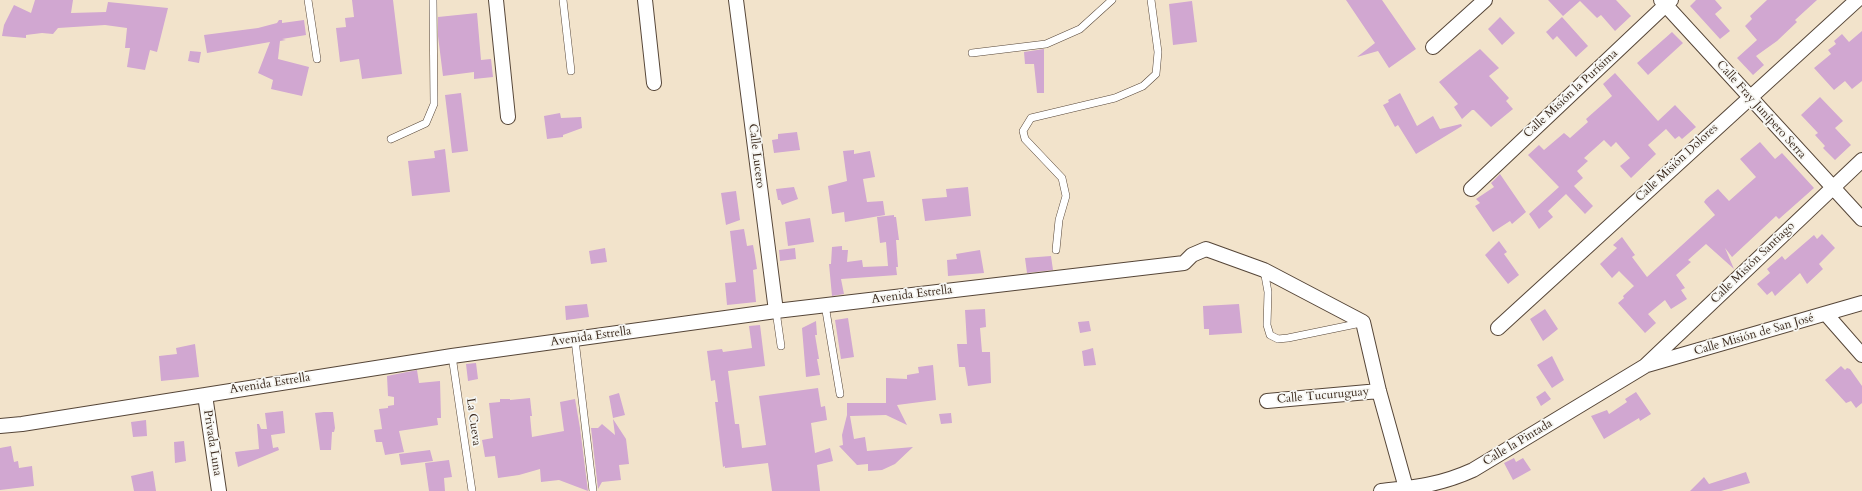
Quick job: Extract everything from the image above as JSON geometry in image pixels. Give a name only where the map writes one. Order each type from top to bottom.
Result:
[{"type":"street","points":[[496,0],[508,117]]},
{"type":"street","points":[[645,0],[654,83]]},
{"type":"street","name":"Calle Lucero","points":[[736,0],[776,311]]},
{"type":"street","points":[[1433,47],[1485,0]]},
{"type":"street","name":"Calle Misión Dolores","points":[[1498,328],[1857,0]]},
{"type":"street","name":"Calle Fray Junípero Serra","points":[[1666,2],[1862,220]]},
{"type":"street","name":"Calle Misión la Purísima","points":[[1471,189],[1666,2]]},
{"type":"street","name":"Calle Misión Santiago","points":[[1645,366],[1862,160]]},
{"type":"street","name":"Avenida Estrella","points":[[0,426],[22,424],[204,394],[452,356],[776,311],[1184,263],[1192,255],[1206,250],[1264,270]]},
{"type":"street","points":[[1264,270],[1363,322]]},
{"type":"street","name":"Calle Misión de San José","points":[[1645,366],[1862,303]]},
{"type":"street","points":[[1826,314],[1862,355]]},
{"type":"street","name":"Calle Tucuruguay","points":[[1363,322],[1379,391],[1406,488]]},
{"type":"street","name":"Calle la Pintada","points":[[1381,491],[1451,480],[1473,470],[1645,366]]},
{"type":"street","name":"Calle Tucuruguay","points":[[1267,401],[1379,391]]},
{"type":"street","name":"Privada Luna","points":[[204,394],[219,491]]},
{"type":"lane","points":[[308,0],[317,59]]},
{"type":"lane","points":[[391,139],[426,123],[434,104],[433,0]]},
{"type":"lane","points":[[563,0],[571,71]]},
{"type":"lane","points":[[972,53],[1046,44],[1080,29],[1112,0]]},
{"type":"lane","points":[[1056,250],[1059,220],[1066,196],[1062,178],[1025,139],[1023,131],[1031,118],[1115,98],[1143,86],[1156,74],[1158,52],[1151,0]]},
{"type":"lane","points":[[1264,270],[1268,292],[1267,325],[1270,335],[1278,340],[1363,322]]},
{"type":"lane","points":[[825,305],[840,394]]},
{"type":"lane","points":[[776,311],[781,346]]},
{"type":"lane","points":[[575,340],[593,491]]},
{"type":"lane","name":"La Cueva","points":[[452,356],[472,491]]},
{"type":"building","points":[[35,0],[73,0],[71,13],[106,12],[108,2],[168,8],[157,52],[150,50],[145,70],[127,67],[130,48],[125,48],[127,28],[105,25],[58,28],[53,34],[42,33],[26,35],[26,38],[2,36],[4,25],[14,5],[31,13]]},
{"type":"building","points":[[352,0],[393,0],[402,74],[362,79],[359,59],[340,62],[336,28],[346,27],[345,18],[354,17]]},
{"type":"building","points":[[1346,0],[1382,0],[1416,49],[1389,68],[1378,51],[1357,57],[1375,43]]},
{"type":"building","points":[[1548,0],[1616,0],[1631,16],[1615,31],[1601,15],[1597,18],[1580,1],[1563,16]]},
{"type":"building","points":[[1696,0],[1715,0],[1722,8],[1715,14],[1730,31],[1720,39],[1690,6]]},
{"type":"building","points":[[1767,0],[1817,0],[1795,20],[1797,22],[1777,41],[1756,56],[1764,65],[1753,75],[1737,58],[1757,40],[1745,26],[1752,19],[1750,16]]},
{"type":"building","points":[[1192,1],[1197,42],[1173,45],[1169,4]]},
{"type":"building","points":[[477,13],[481,60],[491,59],[493,77],[474,79],[474,72],[443,76],[438,36],[438,17]]},
{"type":"building","points":[[1500,17],[1515,33],[1502,45],[1488,29]]},
{"type":"building","points":[[1562,17],[1588,46],[1576,57],[1557,36],[1553,40],[1546,32]]},
{"type":"building","points":[[279,20],[282,20],[282,23],[304,20],[306,35],[282,39],[286,40],[280,41],[278,59],[309,67],[302,96],[271,89],[273,80],[258,73],[270,42],[207,53],[204,35],[258,28],[277,23]]},
{"type":"building","points":[[1862,31],[1862,81],[1852,89],[1845,81],[1834,90],[1814,68],[1831,54],[1828,50],[1836,44],[1834,41],[1842,34],[1849,42]]},
{"type":"building","points":[[1672,32],[1683,43],[1648,75],[1637,63]]},
{"type":"building","points":[[1044,49],[1044,93],[1037,93],[1034,64],[1025,64],[1024,52]]},
{"type":"building","points":[[1480,49],[1499,68],[1489,76],[1509,98],[1506,101],[1513,109],[1491,127],[1474,110],[1462,119],[1454,107],[1458,104],[1439,82]]},
{"type":"building","points":[[190,51],[201,52],[199,63],[188,61]]},
{"type":"building","points":[[1615,73],[1658,121],[1675,105],[1696,127],[1682,139],[1679,136],[1675,139],[1666,129],[1648,145],[1656,154],[1631,178],[1620,166],[1630,158],[1616,142],[1611,147],[1604,140],[1584,158],[1588,161],[1577,171],[1583,178],[1574,186],[1593,206],[1585,214],[1566,194],[1548,211],[1553,217],[1539,229],[1529,214],[1559,187],[1528,155],[1539,145],[1544,150],[1564,133],[1570,138],[1588,122],[1586,119],[1612,96],[1603,84]]},
{"type":"building","points":[[461,93],[468,151],[452,153],[445,95]]},
{"type":"building","points":[[1400,93],[1417,126],[1433,116],[1440,129],[1461,124],[1462,126],[1416,154],[1398,125],[1395,127],[1383,105],[1389,102],[1388,100]]},
{"type":"building","points":[[1820,97],[1843,121],[1835,128],[1851,145],[1835,160],[1823,148],[1825,146],[1815,135],[1818,133],[1801,115]]},
{"type":"building","points":[[560,113],[561,118],[581,117],[582,128],[563,135],[563,137],[547,139],[544,116]]},
{"type":"building","points":[[797,132],[800,150],[774,153],[772,140],[778,139],[778,134]]},
{"type":"building","points":[[1760,142],[1775,159],[1782,153],[1814,188],[1779,219],[1776,216],[1732,257],[1725,248],[1734,269],[1706,244],[1688,260],[1691,262],[1676,275],[1685,288],[1681,290],[1687,299],[1671,309],[1665,300],[1648,314],[1656,323],[1645,333],[1618,303],[1634,286],[1619,271],[1612,278],[1600,264],[1617,248],[1613,245],[1622,237],[1635,255],[1632,257],[1647,277],[1715,215],[1704,202],[1706,199],[1718,189],[1729,201],[1756,177],[1740,159]]},
{"type":"building","points":[[445,149],[450,192],[412,196],[408,161],[435,158],[434,151]]},
{"type":"building","points":[[854,150],[854,154],[870,151],[875,177],[863,179],[867,202],[883,201],[885,215],[845,222],[844,212],[832,214],[828,186],[847,181],[843,151]]},
{"type":"building","points":[[1500,174],[1526,212],[1512,224],[1510,221],[1493,232],[1475,206],[1480,203],[1476,199],[1494,187],[1491,183]]},
{"type":"building","points":[[794,187],[798,199],[782,205],[780,200],[778,200],[776,189]]},
{"type":"building","points":[[968,187],[971,216],[925,221],[922,199],[947,197],[946,189]]},
{"type":"building","points":[[736,191],[740,220],[726,225],[721,193]]},
{"type":"building","points":[[894,215],[894,217],[896,217],[899,240],[896,240],[898,267],[896,267],[897,275],[841,279],[844,294],[832,296],[829,264],[831,264],[832,247],[842,246],[842,250],[848,250],[847,262],[862,260],[863,267],[888,266],[886,242],[880,243],[877,217]]},
{"type":"building","points":[[810,218],[814,242],[788,246],[785,222]]},
{"type":"building","points":[[744,229],[747,246],[753,245],[755,256],[757,269],[753,270],[756,302],[727,305],[725,283],[736,282],[730,231]]},
{"type":"building","points":[[1822,234],[1835,248],[1819,264],[1823,269],[1807,284],[1800,273],[1775,296],[1772,291],[1767,295],[1757,284],[1770,273],[1767,269],[1782,256],[1785,260],[1814,235],[1817,239]]},
{"type":"building","points":[[1499,241],[1507,252],[1504,254],[1519,275],[1508,284],[1485,255]]},
{"type":"building","points":[[605,248],[607,262],[591,264],[589,251]]},
{"type":"building","points":[[795,248],[796,259],[780,261],[779,250]]},
{"type":"building","points":[[980,250],[984,273],[948,276],[947,260],[957,259],[956,254]]},
{"type":"building","points":[[1051,256],[1053,270],[1027,273],[1025,258]]},
{"type":"building","points":[[587,304],[589,317],[566,320],[565,306]]},
{"type":"building","points":[[1239,304],[1242,333],[1209,335],[1209,329],[1204,329],[1203,306]]},
{"type":"building","points":[[985,309],[986,327],[980,328],[982,352],[990,352],[991,383],[968,386],[965,367],[959,367],[957,344],[967,344],[965,310]]},
{"type":"building","points":[[1545,309],[1558,329],[1543,341],[1530,319]]},
{"type":"building","points":[[848,318],[854,357],[841,359],[835,320]]},
{"type":"building","points":[[816,321],[817,335],[815,335],[820,375],[806,377],[802,328]]},
{"type":"building","points":[[1089,321],[1091,331],[1080,333],[1078,322]]},
{"type":"building","points":[[760,325],[765,366],[728,371],[735,424],[739,424],[742,448],[766,445],[759,396],[818,388],[821,407],[825,406],[827,420],[811,423],[815,453],[830,448],[833,461],[817,465],[820,491],[772,491],[768,463],[723,467],[715,402],[718,402],[715,380],[711,381],[707,351],[722,349],[723,352],[752,348],[749,326]]},
{"type":"building","points":[[195,344],[199,377],[161,381],[159,356],[177,354],[176,348]]},
{"type":"building","points":[[1093,348],[1096,365],[1084,366],[1082,351]]},
{"type":"building","points":[[1552,356],[1564,380],[1552,388],[1537,365]]},
{"type":"building","points":[[476,363],[478,379],[468,381],[466,364]]},
{"type":"building","points":[[933,365],[936,400],[897,405],[907,425],[886,415],[850,416],[854,439],[865,437],[867,451],[913,447],[895,464],[882,470],[868,471],[868,464],[857,465],[839,446],[843,445],[842,435],[847,415],[847,403],[886,403],[886,378],[907,379],[907,375],[919,373],[918,367]]},
{"type":"building","points":[[1841,366],[1845,370],[1847,368],[1850,369],[1862,386],[1862,403],[1856,408],[1851,401],[1846,403],[1825,380]]},
{"type":"building","points":[[417,370],[419,383],[440,381],[441,418],[437,418],[438,425],[399,431],[404,452],[385,455],[382,442],[376,442],[374,430],[382,429],[379,409],[388,408],[388,406],[394,405],[394,397],[388,396],[387,376]]},
{"type":"building","points":[[1545,391],[1551,399],[1541,406],[1536,397]]},
{"type":"building","points":[[1636,392],[1651,414],[1640,421],[1639,418],[1604,439],[1591,416],[1607,410],[1609,414],[1627,402],[1625,399]]},
{"type":"building","points":[[619,393],[625,415],[613,418],[609,396]]},
{"type":"building","points":[[530,398],[532,437],[564,431],[560,402],[575,399],[588,491],[559,480],[541,482],[540,469],[519,475],[498,478],[495,456],[485,457],[482,440],[493,438],[489,403],[500,402],[500,399],[510,400]]},
{"type":"building","points":[[283,411],[285,433],[271,435],[273,448],[278,447],[279,450],[238,467],[235,452],[259,449],[257,424],[259,424],[261,429],[267,429],[265,413]]},
{"type":"building","points":[[333,412],[335,428],[334,432],[332,432],[331,450],[320,450],[315,413]]},
{"type":"building","points":[[951,413],[952,423],[941,424],[939,414]]},
{"type":"building","points":[[613,419],[626,439],[629,464],[619,465],[621,480],[602,482],[598,489],[591,428],[598,428],[602,424],[615,435]]},
{"type":"building","points":[[146,420],[147,436],[133,437],[131,422]]},
{"type":"building","points":[[184,441],[186,461],[175,463],[174,442]]},
{"type":"building","points":[[11,446],[14,462],[18,461],[19,468],[32,466],[34,486],[0,490],[0,448]]},
{"type":"building","points":[[430,450],[433,461],[401,465],[399,454]]},
{"type":"building","points":[[1514,458],[1516,462],[1523,458],[1531,470],[1513,480],[1504,463]]},
{"type":"building","points":[[449,460],[452,477],[444,478],[445,491],[429,491],[425,463]]},
{"type":"building","points":[[153,471],[156,491],[134,491],[131,476]]},
{"type":"building","points":[[1746,472],[1750,483],[1721,491],[1690,491],[1704,477],[1709,484]]}]
